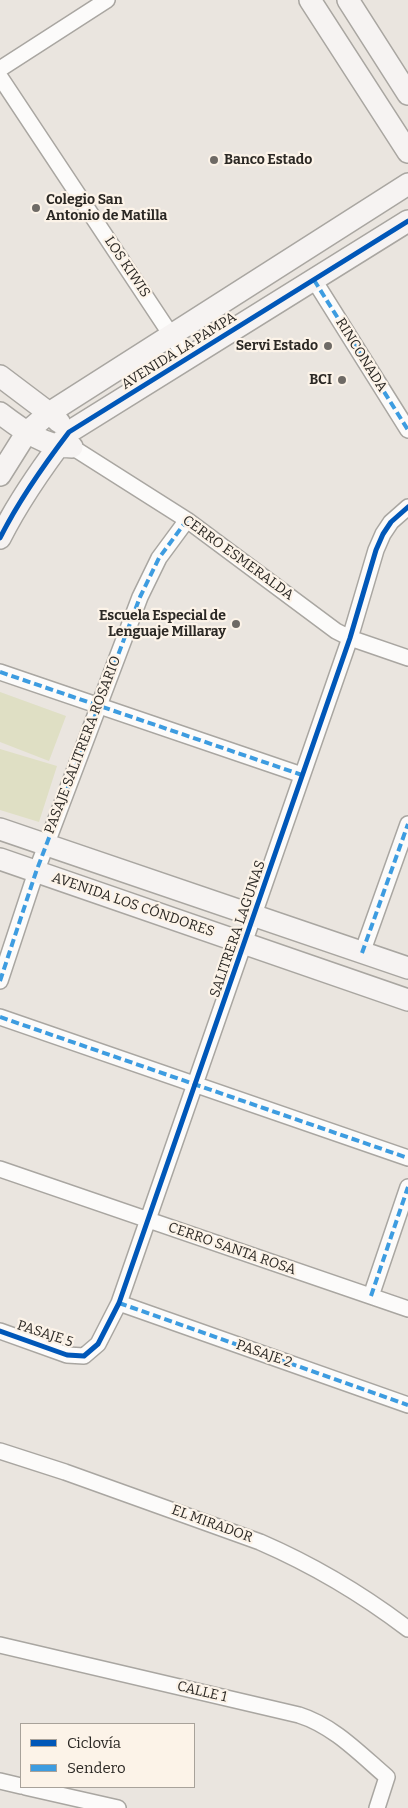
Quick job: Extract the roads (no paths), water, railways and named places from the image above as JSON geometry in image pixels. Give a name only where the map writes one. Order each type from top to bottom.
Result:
[{"type":"street","points":[[0,69],[106,0]]},
{"type":"street","points":[[310,0],[408,152]]},
{"type":"street","points":[[348,0],[408,94]]},
{"type":"street","name":"LOS KIWIS","points":[[0,77],[187,359]]},
{"type":"street","name":"AVENIDA LA PAMPA","points":[[0,475],[27,432],[49,413],[408,184]]},
{"type":"street","name":"AVENIDA LA PAMPA","points":[[0,538],[27,490],[66,442],[187,359],[408,221]]},
{"type":"street","name":"RINCONADA","points":[[314,280],[408,430]]},
{"type":"street","name":"CERRO ESMERALDA","points":[[0,376],[49,413],[66,442]]},
{"type":"street","name":"CERRO ESMERALDA","points":[[0,413],[27,432],[66,442],[187,520],[336,631],[350,638],[408,658]]},
{"type":"street","name":"SALITRERA LAGUNAS","points":[[84,1356],[98,1344],[119,1302],[149,1220],[350,638],[376,550],[391,522],[408,508]]},
{"type":"street","name":"PASAJE SALITRERA ROSARIO","points":[[0,981],[46,844],[145,584],[160,558],[187,520]]},
{"type":"street","points":[[0,672],[302,775]]},
{"type":"street","points":[[362,953],[408,824]]},
{"type":"street","name":"AVENIDA LOS CÓNDORES","points":[[0,829],[408,968]]},
{"type":"street","name":"AVENIDA LOS CÓNDORES","points":[[0,859],[408,1000]]},
{"type":"street","points":[[0,1017],[408,1158]]},
{"type":"street","name":"CERRO SANTA ROSA","points":[[0,1169],[408,1309]]},
{"type":"street","points":[[371,1296],[408,1187]]},
{"type":"street","name":"PASAJE 2","points":[[119,1302],[408,1405]]},
{"type":"street","name":"PASAJE 5","points":[[0,1332],[67,1356],[84,1356]]},
{"type":"street","name":"EL MIRADOR","points":[[0,1451],[65,1472],[260,1542],[338,1581],[408,1629]]},
{"type":"street","name":"CALLE 1","points":[[0,1645],[308,1718],[332,1730],[387,1777],[377,1808]]},
{"type":"street","points":[[0,1781],[20,1785]]},
{"type":"street","points":[[32,1788],[118,1808]]},
{"type":"place","name":"Banco Estado","points":[[214,160]]},
{"type":"place","name":"Colegio San Antonio de Matilla","points":[[36,208]]},
{"type":"place","name":"Servi Estado","points":[[328,346]]},
{"type":"place","name":"BCI","points":[[342,380]]},
{"type":"place","name":"Escuela Especial de Lenguaje Millaray","points":[[236,624]]}]
